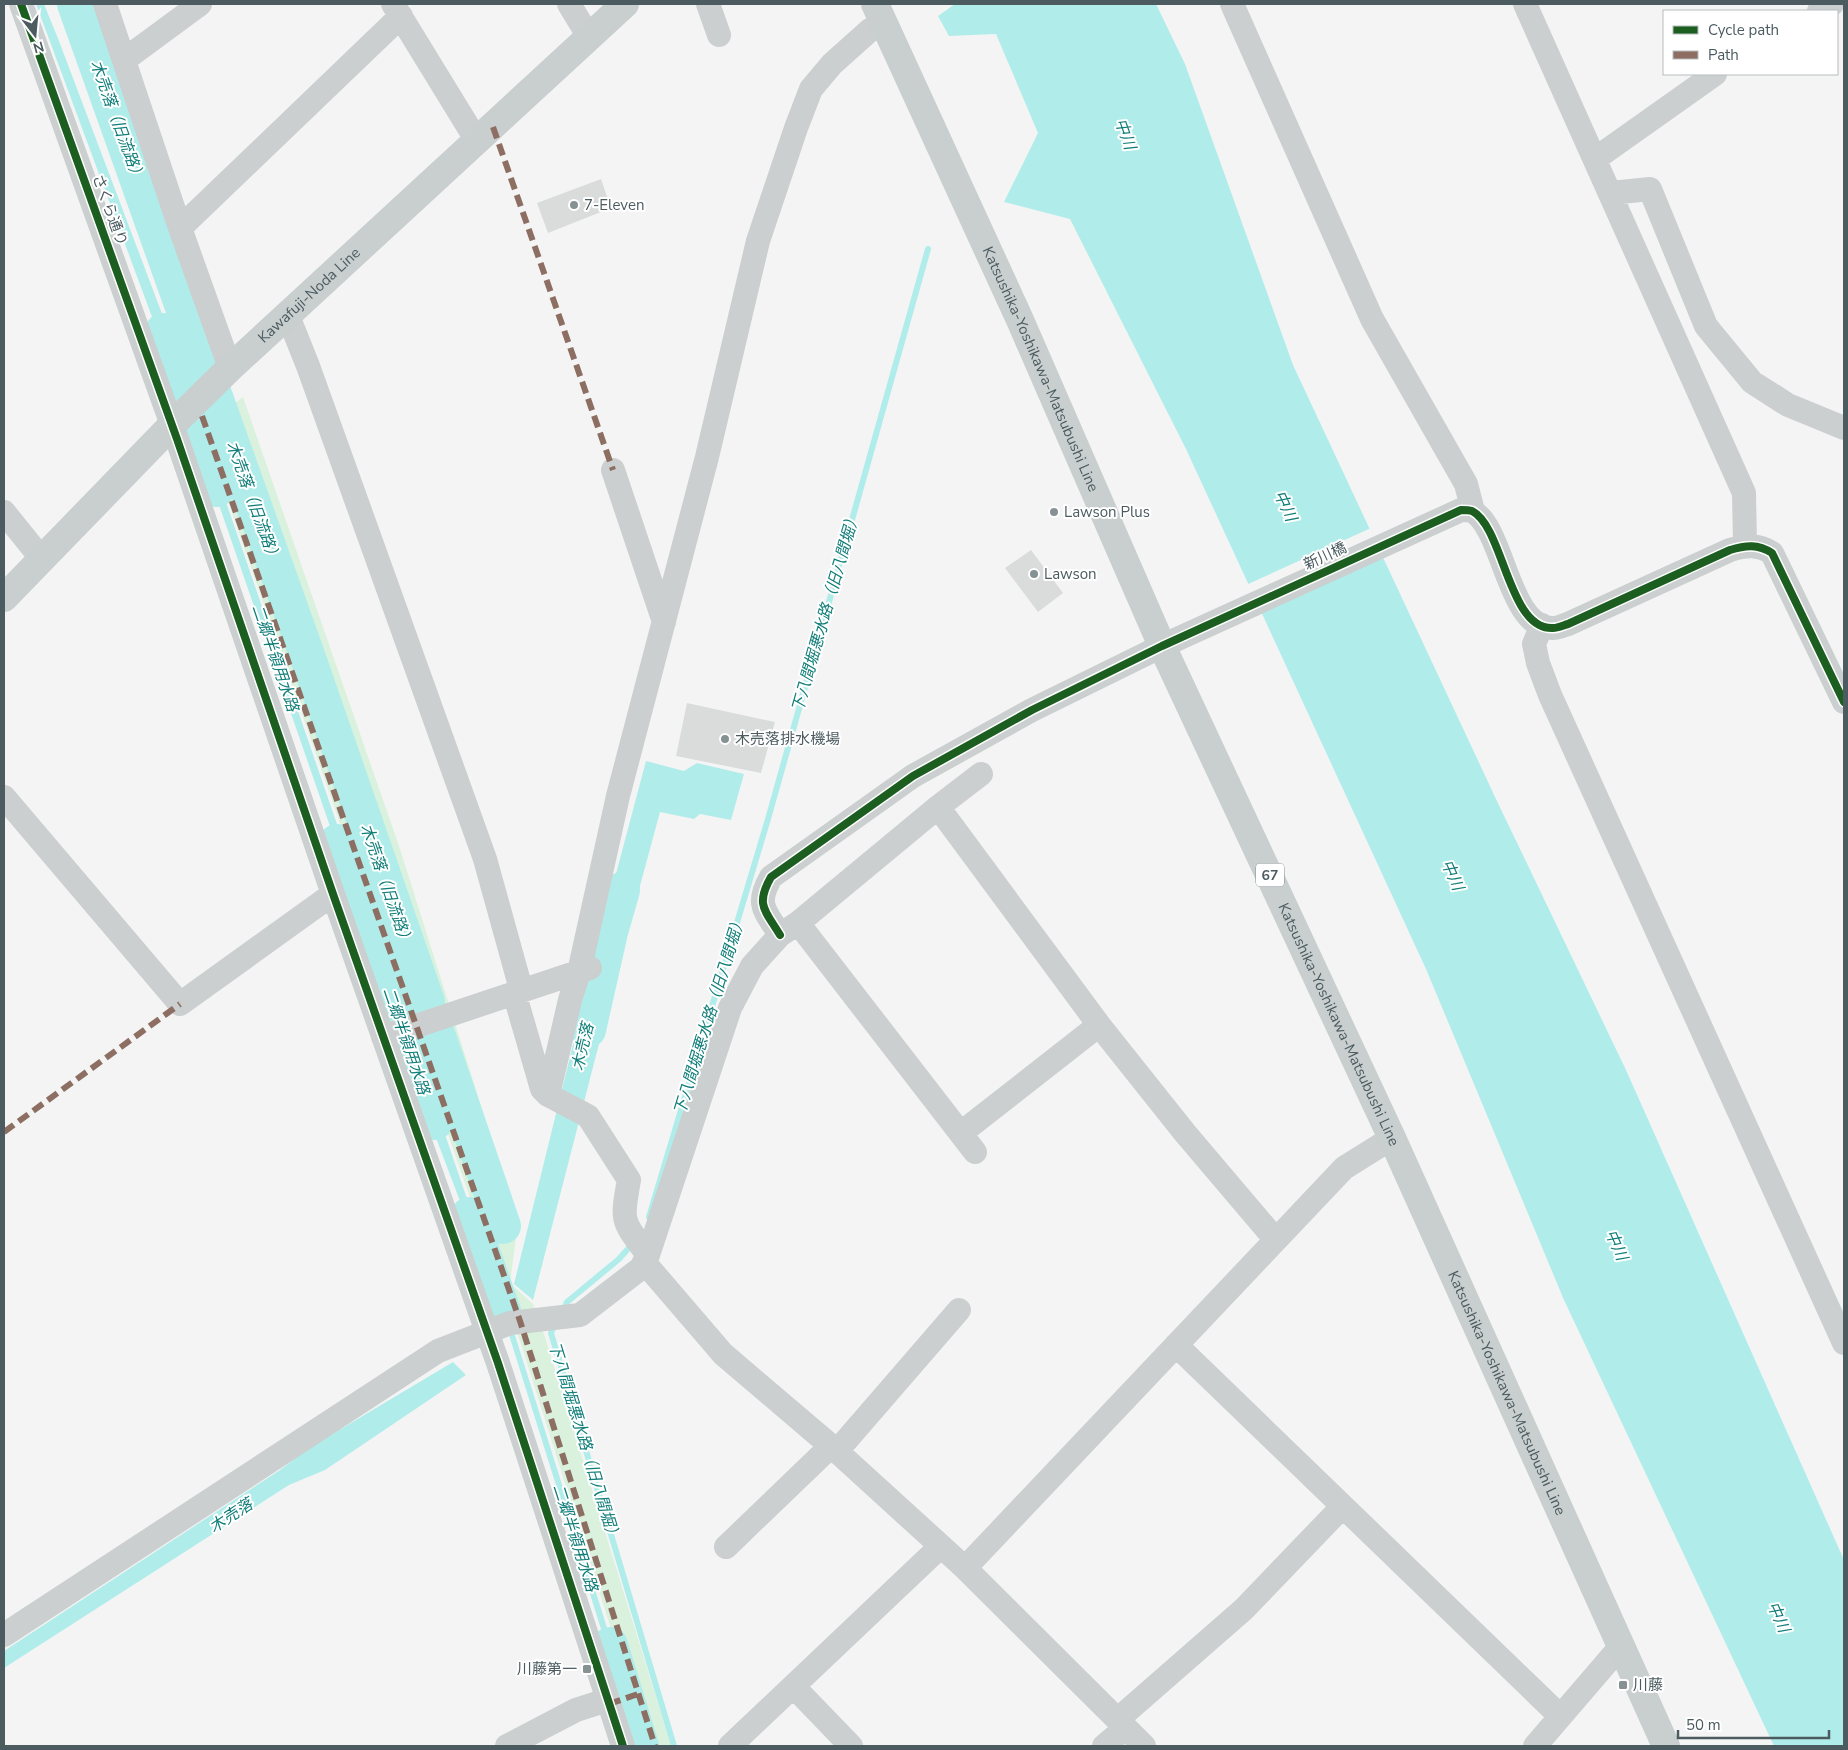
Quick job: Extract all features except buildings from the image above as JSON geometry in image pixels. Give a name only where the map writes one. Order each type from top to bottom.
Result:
[{"type":"main road","name":"Kawafuji-Noda Line","points":[[4,598],[177,420],[228,371],[625,4]]},
{"type":"main road","name":"Katsushika-Yoshikawa-Matsubushi Line","points":[[879,13],[1020,320],[1162,646],[1392,1138],[1666,1746]]},
{"type":"street","name":"さくら通り","points":[[21,4],[177,420],[333,894],[383,1037],[498,1327],[501,1372],[623,1746]]},
{"type":"street","points":[[106,4],[228,371]]},
{"type":"street","points":[[124,60],[200,4]]},
{"type":"street","points":[[569,4],[589,37]]},
{"type":"street","points":[[708,4],[719,35]]},
{"type":"street","points":[[1232,4],[1372,319],[1466,484],[1473,511],[1492,539],[1522,609],[1535,622],[1542,625],[1552,628],[1568,624],[1730,550],[1746,545],[1763,547],[1772,553],[1844,702]]},
{"type":"street","points":[[1525,4],[1744,493],[1746,545]]},
{"type":"street","points":[[1821,10],[1832,4]]},
{"type":"street","points":[[180,228],[397,10],[477,141]]},
{"type":"street","points":[[548,1095],[570,1000],[584,970],[618,796],[707,457],[758,241],[811,89],[832,64],[870,30],[879,13]]},
{"type":"street","points":[[1595,159],[1714,75]]},
{"type":"street","points":[[1611,193],[1650,189],[1706,326],[1752,382],[1788,405],[1844,428]]},
{"type":"street","points":[[288,316],[308,366],[485,859],[542,1089],[548,1095],[588,1116],[629,1180],[624,1210],[625,1224],[646,1258],[723,1354],[834,1448],[965,1568],[1144,1746]]},
{"type":"street","points":[[613,470],[664,622]]},
{"type":"street","name":"新川橋","points":[[975,1152],[789,929],[762,904],[762,892],[771,877],[913,776],[1032,710],[1162,646],[1449,513],[1461,510],[1473,511]]},
{"type":"street","points":[[4,512],[41,558]]},
{"type":"street","points":[[1542,625],[1534,644],[1538,663],[1550,695],[1844,1343]]},
{"type":"street","points":[[4,1635],[438,1351],[498,1327],[538,1319],[566,1318],[580,1315],[641,1268],[730,1008],[752,966],[789,929],[981,774]]},
{"type":"street","points":[[4,797],[180,1004],[333,894]]},
{"type":"street","points":[[938,807],[1099,1025],[1185,1133],[1275,1239]]},
{"type":"street","points":[[383,1037],[518,990],[584,970]]},
{"type":"street","points":[[961,1133],[1099,1025]]},
{"type":"street","points":[[965,1568],[1344,1168],[1392,1138]]},
{"type":"street","points":[[726,1547],[834,1448],[959,1310]]},
{"type":"street","points":[[1176,1345],[1560,1716]]},
{"type":"street","points":[[1104,1746],[1121,1724],[1244,1609],[1342,1506]]},
{"type":"street","points":[[730,1746],[941,1546]]},
{"type":"street","points":[[1535,1746],[1621,1646]]},
{"type":"street","points":[[794,1687],[851,1746]]},
{"type":"street","points":[[507,1746],[576,1710],[607,1700]]},
{"type":"green space","points":[[243,397],[399,846],[518,1223],[510,1283],[533,1304],[545,1337],[671,1746],[648,1746],[522,1347],[203,429]]},
{"type":"water","points":[[36,4],[44,4],[59,41],[164,319],[182,378],[175,379]]},
{"type":"water","name":"中川","points":[[955,4],[1156,4],[1185,64],[1293,365],[1496,799],[1626,1070],[1844,1560],[1844,1746],[1774,1746],[1564,1300],[1426,969],[1186,449],[1070,219],[1004,202],[1038,133],[996,34],[949,36],[938,16]]},
{"type":"water","points":[[205,441],[359,888],[352,890],[198,444]]},
{"type":"water","points":[[646,761],[684,771],[697,763],[744,774],[731,820],[700,814],[694,819],[660,812],[627,934],[605,939],[600,934]]},
{"type":"water","points":[[364,899],[392,984],[383,982],[356,902]]},
{"type":"water","points":[[617,974],[533,1300],[514,1284],[588,984]]},
{"type":"water","points":[[424,1073],[488,1260],[483,1262],[413,1077]]},
{"type":"water","points":[[514,1332],[627,1691],[621,1693],[509,1335]]},
{"type":"water","points":[[453,1362],[466,1375],[325,1470],[289,1485],[4,1668],[4,1651],[280,1470],[309,1448]]},
{"type":"water","points":[[631,1702],[645,1746],[638,1746],[624,1704]]},
{"type":"pier","points":[[1371,528],[1384,557],[1259,613],[1246,585]]},
{"type":"waterway","name":"木売落（旧流路）","points":[[75,4],[308,658],[427,1002]]},
{"type":"waterway","name":"下八間堀悪水路（旧八間堀）","points":[[649,1217],[768,819],[928,249]]},
{"type":"waterway","name":"二郷半領用水路","points":[[163,331],[217,489]]},
{"type":"waterway","name":"二郷半領用水路","points":[[337,842],[435,1122]]},
{"type":"waterway","name":"木売落","points":[[588,1030],[610,932],[622,890]]},
{"type":"waterway","name":"木売落（旧流路）","points":[[438,1036],[503,1226]]},
{"type":"waterway","name":"二郷半領用水路","points":[[469,1215],[504,1314]]},
{"type":"waterway","name":"下八間堀悪水路（旧八間堀）","points":[[563,1311],[567,1302],[619,1259],[634,1242]]},
{"type":"waterway","name":"下八間堀悪水路（旧八間堀）","points":[[555,1324],[551,1333],[674,1746]]},
{"type":"waterway","name":"二郷半領用水路","points":[[610,1645],[641,1746]]},
{"type":"marked path","points":[[493,127],[613,470]]},
{"type":"marked path","points":[[202,416],[520,1321],[655,1746]]},
{"type":"marked path","points":[[4,1132],[180,1004]]},
{"type":"marked path","points":[[609,1704],[638,1694]]},
{"type":"cycle path","points":[[21,4],[177,439],[333,894],[498,1363],[623,1746]]},
{"type":"cycle path","points":[[780,935],[766,913],[763,901],[766,887],[771,877],[913,776],[1032,710],[1162,646],[1461,510],[1472,511],[1483,521],[1492,536],[1516,596],[1526,613],[1538,624],[1553,628],[1568,624],[1730,550],[1752,546],[1767,550],[1772,553],[1844,702]]},
{"type":"place","name":"7-Eleven","points":[[574,205]]},
{"type":"place","name":"Lawson Plus","points":[[1054,512]]},
{"type":"place","name":"Lawson","points":[[1034,574]]},
{"type":"place","name":"木売落排水機場","points":[[725,739]]},
{"type":"place","name":"川藤第一","points":[[587,1669]]},
{"type":"place","name":"川藤","points":[[1623,1685]]}]
